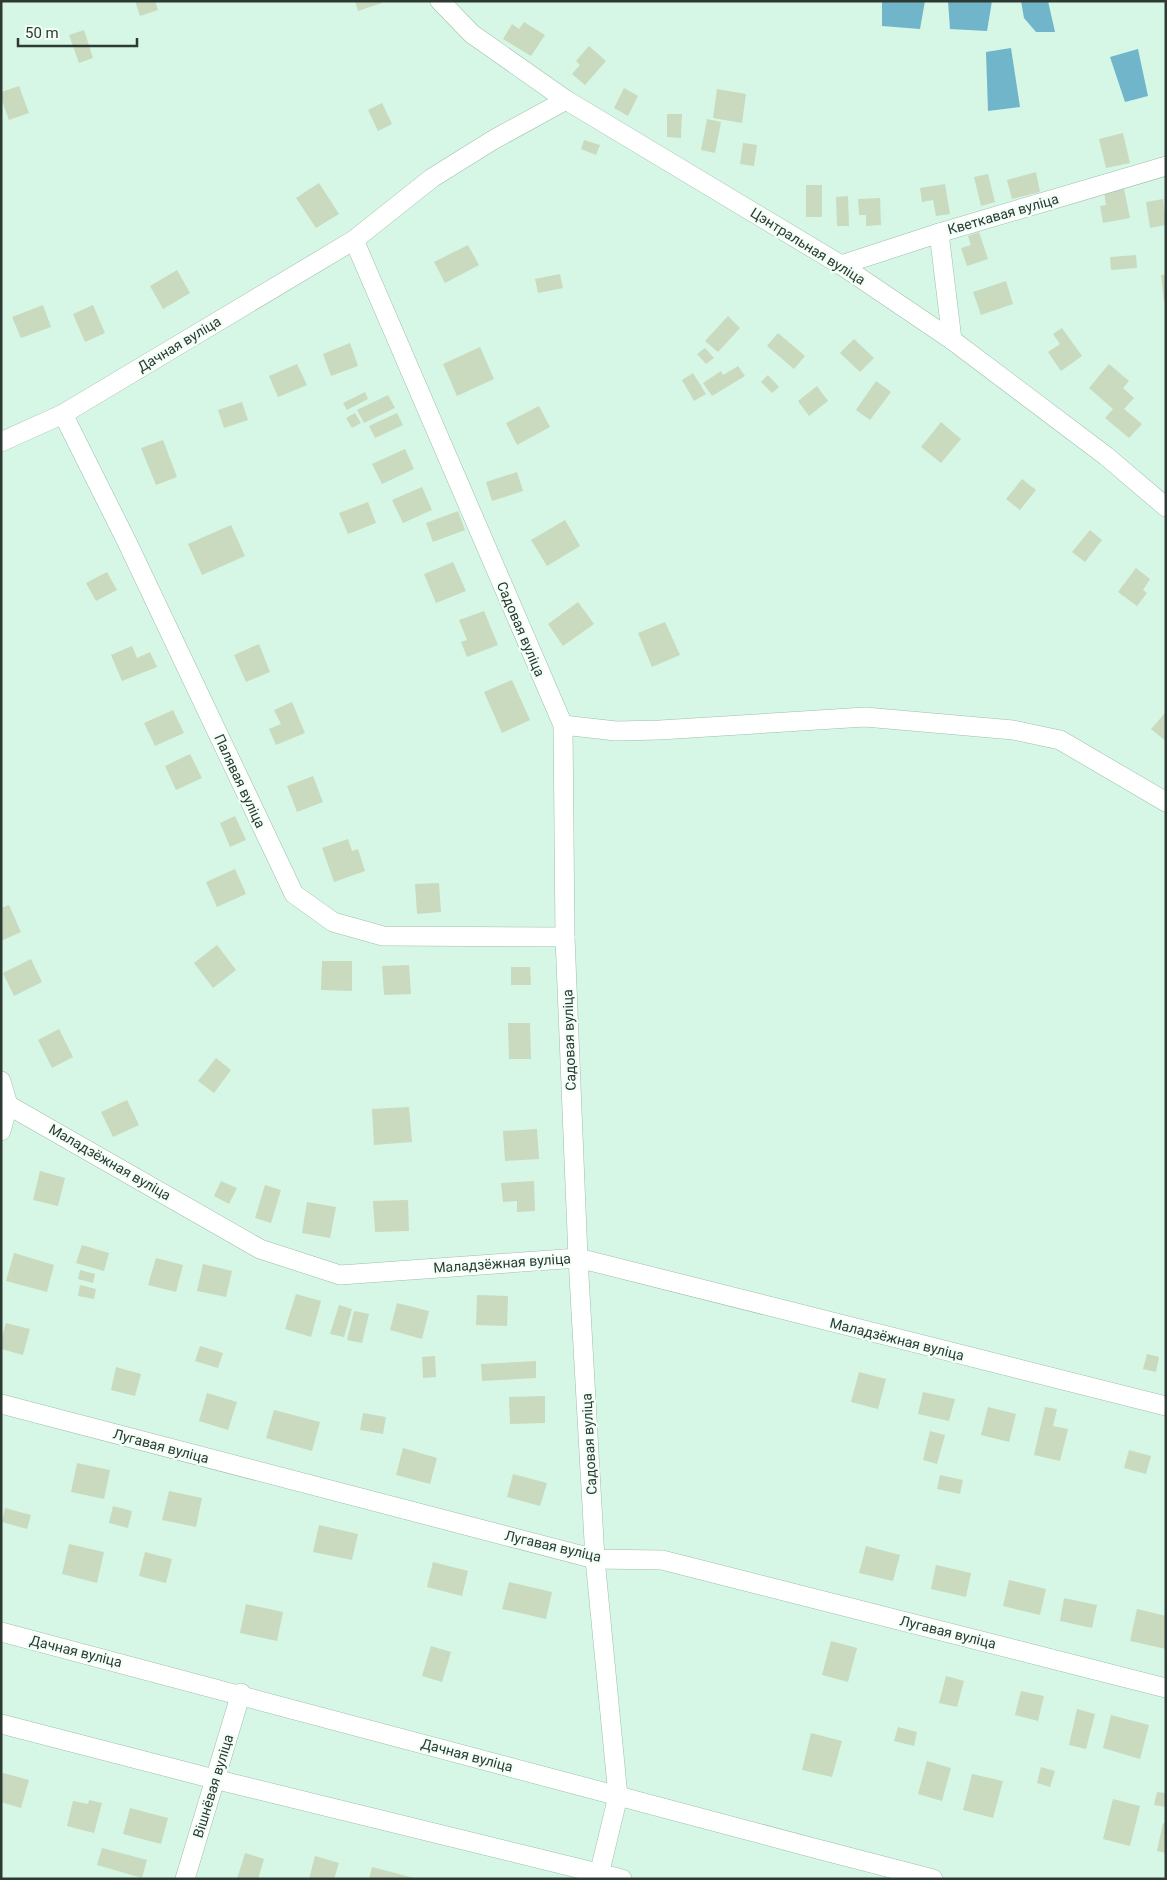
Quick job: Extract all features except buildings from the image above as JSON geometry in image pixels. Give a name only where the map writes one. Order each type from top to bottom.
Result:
[{"type":"street","name":"Цэнтральная вуліца","points":[[440,1],[472,34],[566,100],[841,265],[952,340],[1106,456],[1166,507]]},
{"type":"street","name":"Дачная вуліца","points":[[1,442],[63,414],[354,240],[432,178],[493,140],[566,100]]},
{"type":"street","name":"Кветкавая вуліца","points":[[841,265],[939,233],[1166,166]]},
{"type":"street","points":[[939,233],[952,340]]},
{"type":"street","name":"Садовая вуліца","points":[[354,240],[563,725],[566,937],[578,1258],[595,1559],[618,1796],[599,1876]]},
{"type":"street","name":"Палявая вуліца","points":[[63,414],[131,551],[294,894],[333,922],[383,936],[566,937]]},
{"type":"street","points":[[563,725],[616,731],[865,717],[1013,730],[1060,740],[1165,800]]},
{"type":"street","points":[[1,1081],[5,1104],[1,1131]]},
{"type":"street","name":"Маладзёжная вуліца","points":[[5,1104],[260,1249],[340,1275],[578,1258],[1166,1406]]},
{"type":"street","name":"Лугавая вуліца","points":[[1,1404],[595,1559],[662,1560],[1166,1688]]},
{"type":"street","name":"Дачная вуліца","points":[[1,1632],[241,1693],[618,1796],[933,1879]]},
{"type":"street","name":"Вішнёвая вуліца","points":[[184,1879],[241,1693]]},
{"type":"street","points":[[1,1724],[599,1876],[622,1879]]},
{"type":"water","points":[[882,1],[925,1],[920,29],[882,26]]},
{"type":"water","points":[[948,1],[992,1],[987,31],[950,29]]},
{"type":"water","points":[[1021,1],[1048,1],[1055,32],[1036,32],[1024,18]]},
{"type":"water","points":[[1011,48],[1020,107],[988,111],[986,52]]},
{"type":"water","points":[[1138,49],[1148,96],[1125,102],[1110,57]]}]
